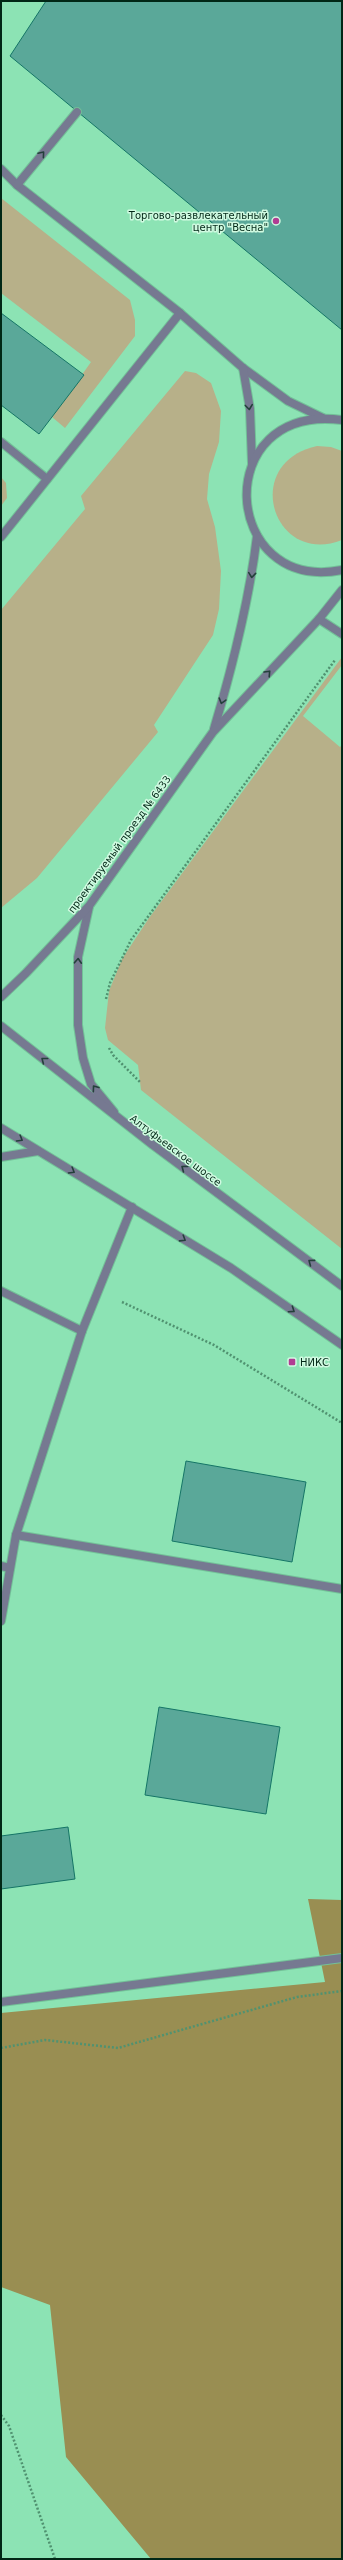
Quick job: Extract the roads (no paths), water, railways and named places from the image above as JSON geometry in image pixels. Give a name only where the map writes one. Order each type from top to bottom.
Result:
[{"type":"street","points":[[17,184],[77,112]]},
{"type":"street","points":[[1,169],[17,184],[180,313],[243,368],[288,401],[323,418]]},
{"type":"street","points":[[1,537],[180,313]]},
{"type":"street","points":[[243,368],[250,409],[252,463],[247,481],[246,500],[249,519],[256,536],[270,552],[287,564],[307,572],[328,573],[342,570]]},
{"type":"street","points":[[252,463],[274,435],[289,426],[305,420],[323,418],[342,420]]},
{"type":"street","points":[[1,442],[47,479]]},
{"type":"street","points":[[213,732],[236,654],[248,597],[256,536]]},
{"type":"street","points":[[213,732],[319,619],[342,590]]},
{"type":"street","points":[[319,619],[342,634]]},
{"type":"street","name":"проектируемый проезд № 6433","points":[[1,997],[26,974],[89,906],[213,732]]},
{"type":"street","points":[[89,906],[78,957],[78,1025],[82,1051],[92,1084],[119,1118]]},
{"type":"street","name":"Алтуфьевское шоссе","points":[[1,1026],[119,1118],[342,1286]]},
{"type":"street","points":[[1,1128],[231,1268],[342,1345]]},
{"type":"street","points":[[1,1157],[38,1151]]},
{"type":"street","points":[[1,1621],[16,1535],[82,1331],[132,1207]]},
{"type":"street","points":[[1,1291],[82,1331]]},
{"type":"street","points":[[16,1535],[342,1589]]},
{"type":"street","points":[[1,1566],[10,1568]]},
{"type":"street","points":[[1,2002],[342,1958]]},
{"type":"place","name":"Торгово-развлекательный центр \"Весна\"","points":[[276,221]]},
{"type":"place","name":"НИКС","points":[[292,1362]]}]
